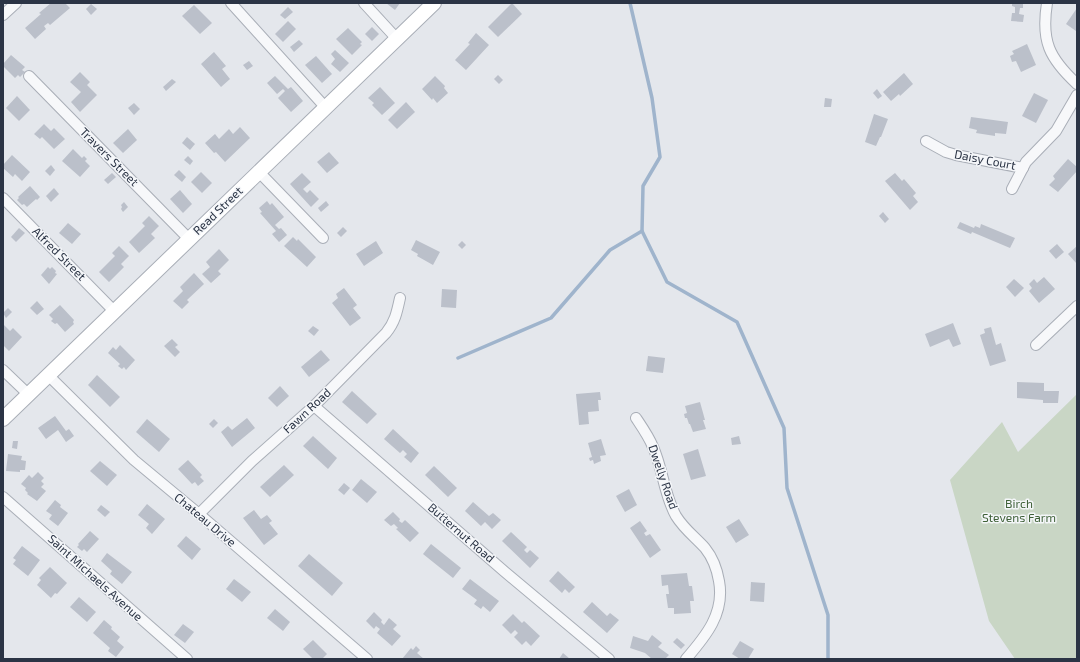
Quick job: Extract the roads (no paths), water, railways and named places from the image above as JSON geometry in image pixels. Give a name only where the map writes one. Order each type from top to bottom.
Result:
[{"type":"main road","name":"Read Street","points":[[3,419],[434,3]]},
{"type":"street","points":[[3,16],[16,3]]},
{"type":"street","points":[[231,3],[326,108]]},
{"type":"street","points":[[364,3],[397,38]]},
{"type":"street","points":[[1047,3],[1044,21],[1047,43],[1055,59],[1077,84]]},
{"type":"street","name":"Travers Street","points":[[29,76],[189,239]]},
{"type":"street","points":[[1012,189],[1026,162],[1056,131],[1077,95]]},
{"type":"street","name":"Daisy Court","points":[[926,141],[946,152],[956,155],[1023,168]]},
{"type":"street","points":[[259,172],[323,238]]},
{"type":"street","name":"Alfred Street","points":[[3,198],[114,311]]},
{"type":"street","name":"Fawn Road","points":[[199,514],[252,461],[314,406],[386,333],[396,316],[400,298]]},
{"type":"street","points":[[1036,345],[1077,306]]},
{"type":"street","points":[[3,370],[28,394]]},
{"type":"street","name":"Chateau Drive","points":[[48,375],[134,460],[367,659]]},
{"type":"street","name":"Butternut Road","points":[[314,406],[505,572],[609,659]]},
{"type":"street","name":"Dwelly Road","points":[[636,418],[653,446],[676,516],[685,529],[706,549],[718,570],[722,593],[719,610],[705,637],[686,659]]},
{"type":"street","name":"Saint Michaels Avenue","points":[[3,497],[183,658]]},
{"type":"waterway","points":[[630,3],[652,98],[660,157],[643,186],[642,231],[667,282],[737,322],[784,428],[787,488],[828,615],[828,659]]},
{"type":"waterway","points":[[458,358],[551,318],[610,250],[642,231]]},
{"type":"park label","name":"Birch Stevens Farm","points":[[1019,511]]}]
